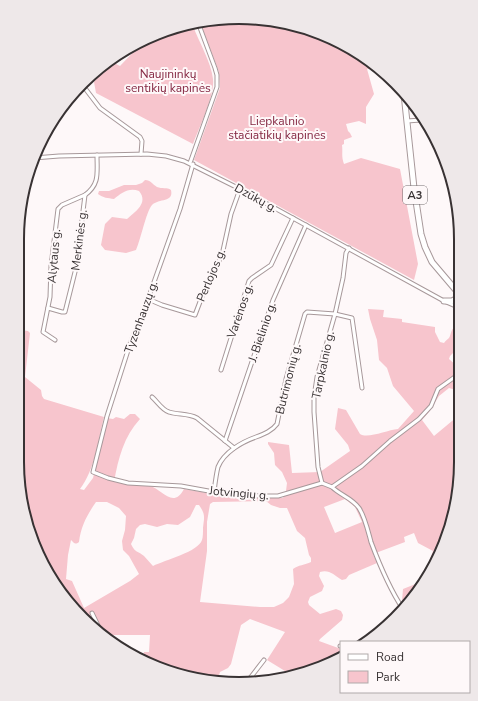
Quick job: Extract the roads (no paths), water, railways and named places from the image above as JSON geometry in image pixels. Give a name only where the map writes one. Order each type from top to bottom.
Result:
[{"type":"main road","name":"A3","points":[[405,101],[414,188],[421,234],[432,262],[454,289]]},
{"type":"main road","points":[[444,301],[454,300]]},
{"type":"street","name":"Tyzenhauzų g.","points":[[93,472],[106,416],[130,344],[148,299],[180,209],[191,164],[217,88],[217,75],[200,28]]},
{"type":"street","points":[[85,89],[100,108],[140,137],[142,141],[142,154]]},
{"type":"street","points":[[406,121],[418,120]]},
{"type":"street","name":"Dzūkų g.","points":[[40,158],[142,154],[166,156],[191,164],[454,305]]},
{"type":"street","name":"Merkinės g.","points":[[48,308],[64,312],[76,268],[85,195],[95,184],[97,155]]},
{"type":"street","name":"Perlojos g.","points":[[148,299],[195,315],[206,286],[222,255],[231,214],[240,189]]},
{"type":"street","name":"Alytaus g.","points":[[55,340],[43,332],[48,308],[51,266],[58,209],[62,205],[85,195]]},
{"type":"street","name":"Varėnos g.","points":[[221,370],[249,281],[272,264],[293,218]]},
{"type":"street","name":"J. Bielinio g.","points":[[225,441],[273,300],[306,225]]},
{"type":"street","name":"Tarpkalnio g.","points":[[322,483],[318,467],[314,397],[317,377],[343,278],[346,253],[349,248]]},
{"type":"street","name":"Butrimonių g.","points":[[214,492],[218,468],[221,461],[234,448],[247,440],[272,429],[276,424],[286,379],[305,314],[307,312],[334,314]]},
{"type":"street","points":[[334,314],[351,317],[353,320],[362,388]]},
{"type":"street","points":[[332,487],[362,466],[390,441],[419,419],[431,406],[438,389],[454,378]]},
{"type":"street","points":[[152,397],[165,410],[197,418],[234,448]]},
{"type":"street","name":"Jotvingių g.","points":[[93,472],[121,482],[181,486],[214,492],[260,496],[278,496],[322,483]]},
{"type":"street","points":[[322,483],[332,487],[358,506],[382,572],[400,605]]},
{"type":"street","points":[[92,613],[97,624]]},
{"type":"street","points":[[251,677],[264,660]]},
{"type":"park label","name":"Naujininkų sentikių kapinės","points":[[168,81]]},
{"type":"park label","name":"Liepkalnio stačiatikių kapinės","points":[[277,128]]}]
